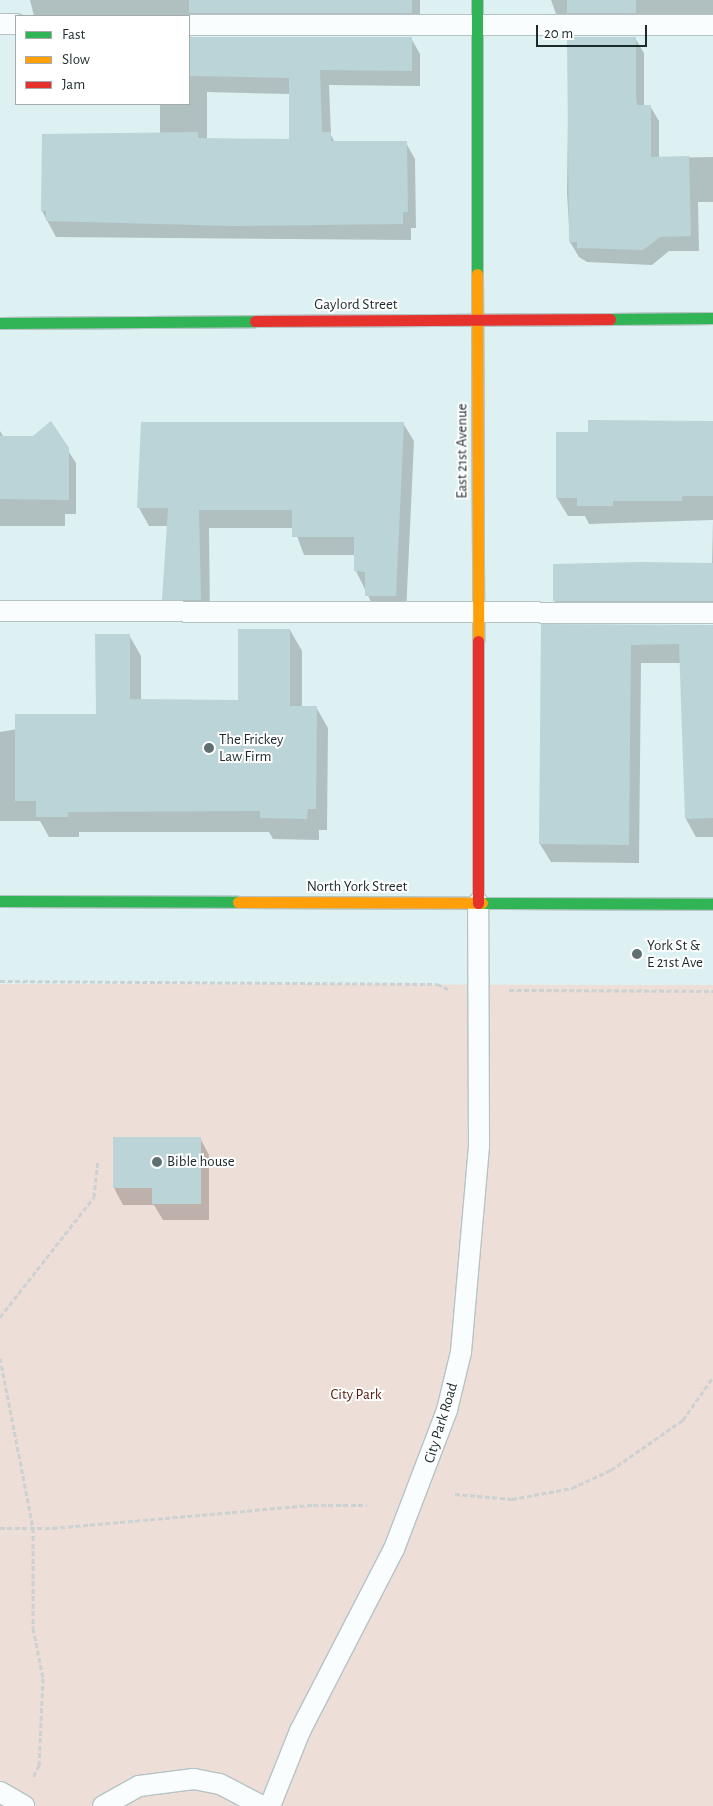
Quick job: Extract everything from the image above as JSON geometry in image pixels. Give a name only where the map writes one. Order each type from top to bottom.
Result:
[{"type":"street","name":"East 21st Avenue","points":[[477,0],[478,903]]},
{"type":"street","name":"Gaylord Street","points":[[0,323],[478,318],[713,318]]},
{"type":"street","name":"North York Street","points":[[0,901],[713,904]]},
{"type":"lane","points":[[0,24],[15,24]]},
{"type":"lane","points":[[190,25],[713,25]]},
{"type":"lane","points":[[0,611],[713,612]]},
{"type":"lane","name":"City Park Road","points":[[270,1806],[300,1731],[394,1550],[447,1410],[461,1352],[474,1229],[479,1006],[478,903]]},
{"type":"lane","points":[[103,1806],[139,1786],[194,1779],[220,1784],[262,1806]]},
{"type":"lane","points":[[0,1792],[22,1805]]},
{"type":"path","points":[[0,981],[437,984],[442,990],[458,990]]},
{"type":"path","points":[[525,990],[713,991]]},
{"type":"path","points":[[0,1317],[94,1197],[98,1160]]},
{"type":"path","points":[[0,1358],[33,1528],[33,1628],[43,1678],[39,1765],[22,1805]]},
{"type":"path","points":[[455,1494],[512,1499],[572,1488],[611,1470],[683,1420],[713,1376]]},
{"type":"path","points":[[0,1528],[33,1528],[367,1505]]},
{"type":"green space","name":"City Park","points":[[0,984],[713,985],[713,1806],[0,1806]]},
{"type":"building","points":[[189,0],[412,0],[412,13],[189,13]]},
{"type":"building","points":[[567,0],[636,0],[636,13],[567,13]]},
{"type":"building","points":[[190,37],[412,37],[412,71],[320,70],[322,132],[331,132],[331,141],[407,141],[408,212],[403,212],[403,224],[233,226],[46,221],[46,211],[41,211],[42,134],[198,132],[198,138],[289,139],[289,78],[190,76]]},
{"type":"building","points":[[567,37],[636,37],[637,105],[651,105],[651,157],[689,156],[691,236],[660,237],[643,250],[577,248],[577,242],[569,242]]},
{"type":"building","points":[[588,420],[713,421],[713,496],[682,496],[682,501],[613,501],[613,506],[577,506],[577,498],[556,498],[556,432],[588,432]]},
{"type":"building","points":[[51,421],[69,448],[69,500],[0,499],[0,436],[33,436]]},
{"type":"building","points":[[141,422],[404,422],[396,596],[365,596],[365,572],[354,571],[354,537],[292,537],[292,510],[199,510],[201,600],[162,600],[168,508],[137,508]]},
{"type":"building","points":[[713,563],[713,601],[553,601],[553,564]]},
{"type":"building","points":[[541,624],[713,625],[713,818],[685,819],[679,644],[631,645],[629,845],[539,844]]},
{"type":"building","points":[[238,629],[290,629],[290,706],[317,706],[316,809],[308,809],[307,819],[260,818],[260,811],[68,812],[68,817],[36,817],[36,801],[15,801],[15,714],[96,714],[95,634],[130,634],[130,699],[238,700]]},
{"type":"building","name":"Bible house","points":[[113,1137],[201,1137],[201,1204],[152,1204],[152,1188],[113,1188]]},
{"type":"traffic: fast","points":[[477,0],[477,274]]},
{"type":"traffic: fast","points":[[610,319],[713,318]]},
{"type":"traffic: fast","points":[[0,323],[255,321]]},
{"type":"traffic: fast","points":[[0,901],[238,902]]},
{"type":"traffic: fast","points":[[482,903],[713,904]]},
{"type":"traffic: slow","points":[[477,274],[478,641]]},
{"type":"traffic: slow","points":[[238,902],[482,903]]},
{"type":"traffic: jam","points":[[255,321],[610,319]]},
{"type":"traffic: jam","points":[[478,641],[478,903]]},
{"type":"place","name":"The Frickey Law Firm","points":[[209,748]]},
{"type":"place","name":"York St & E 21st Ave","points":[[637,954]]},
{"type":"place","name":"Bible house","points":[[157,1162]]}]
